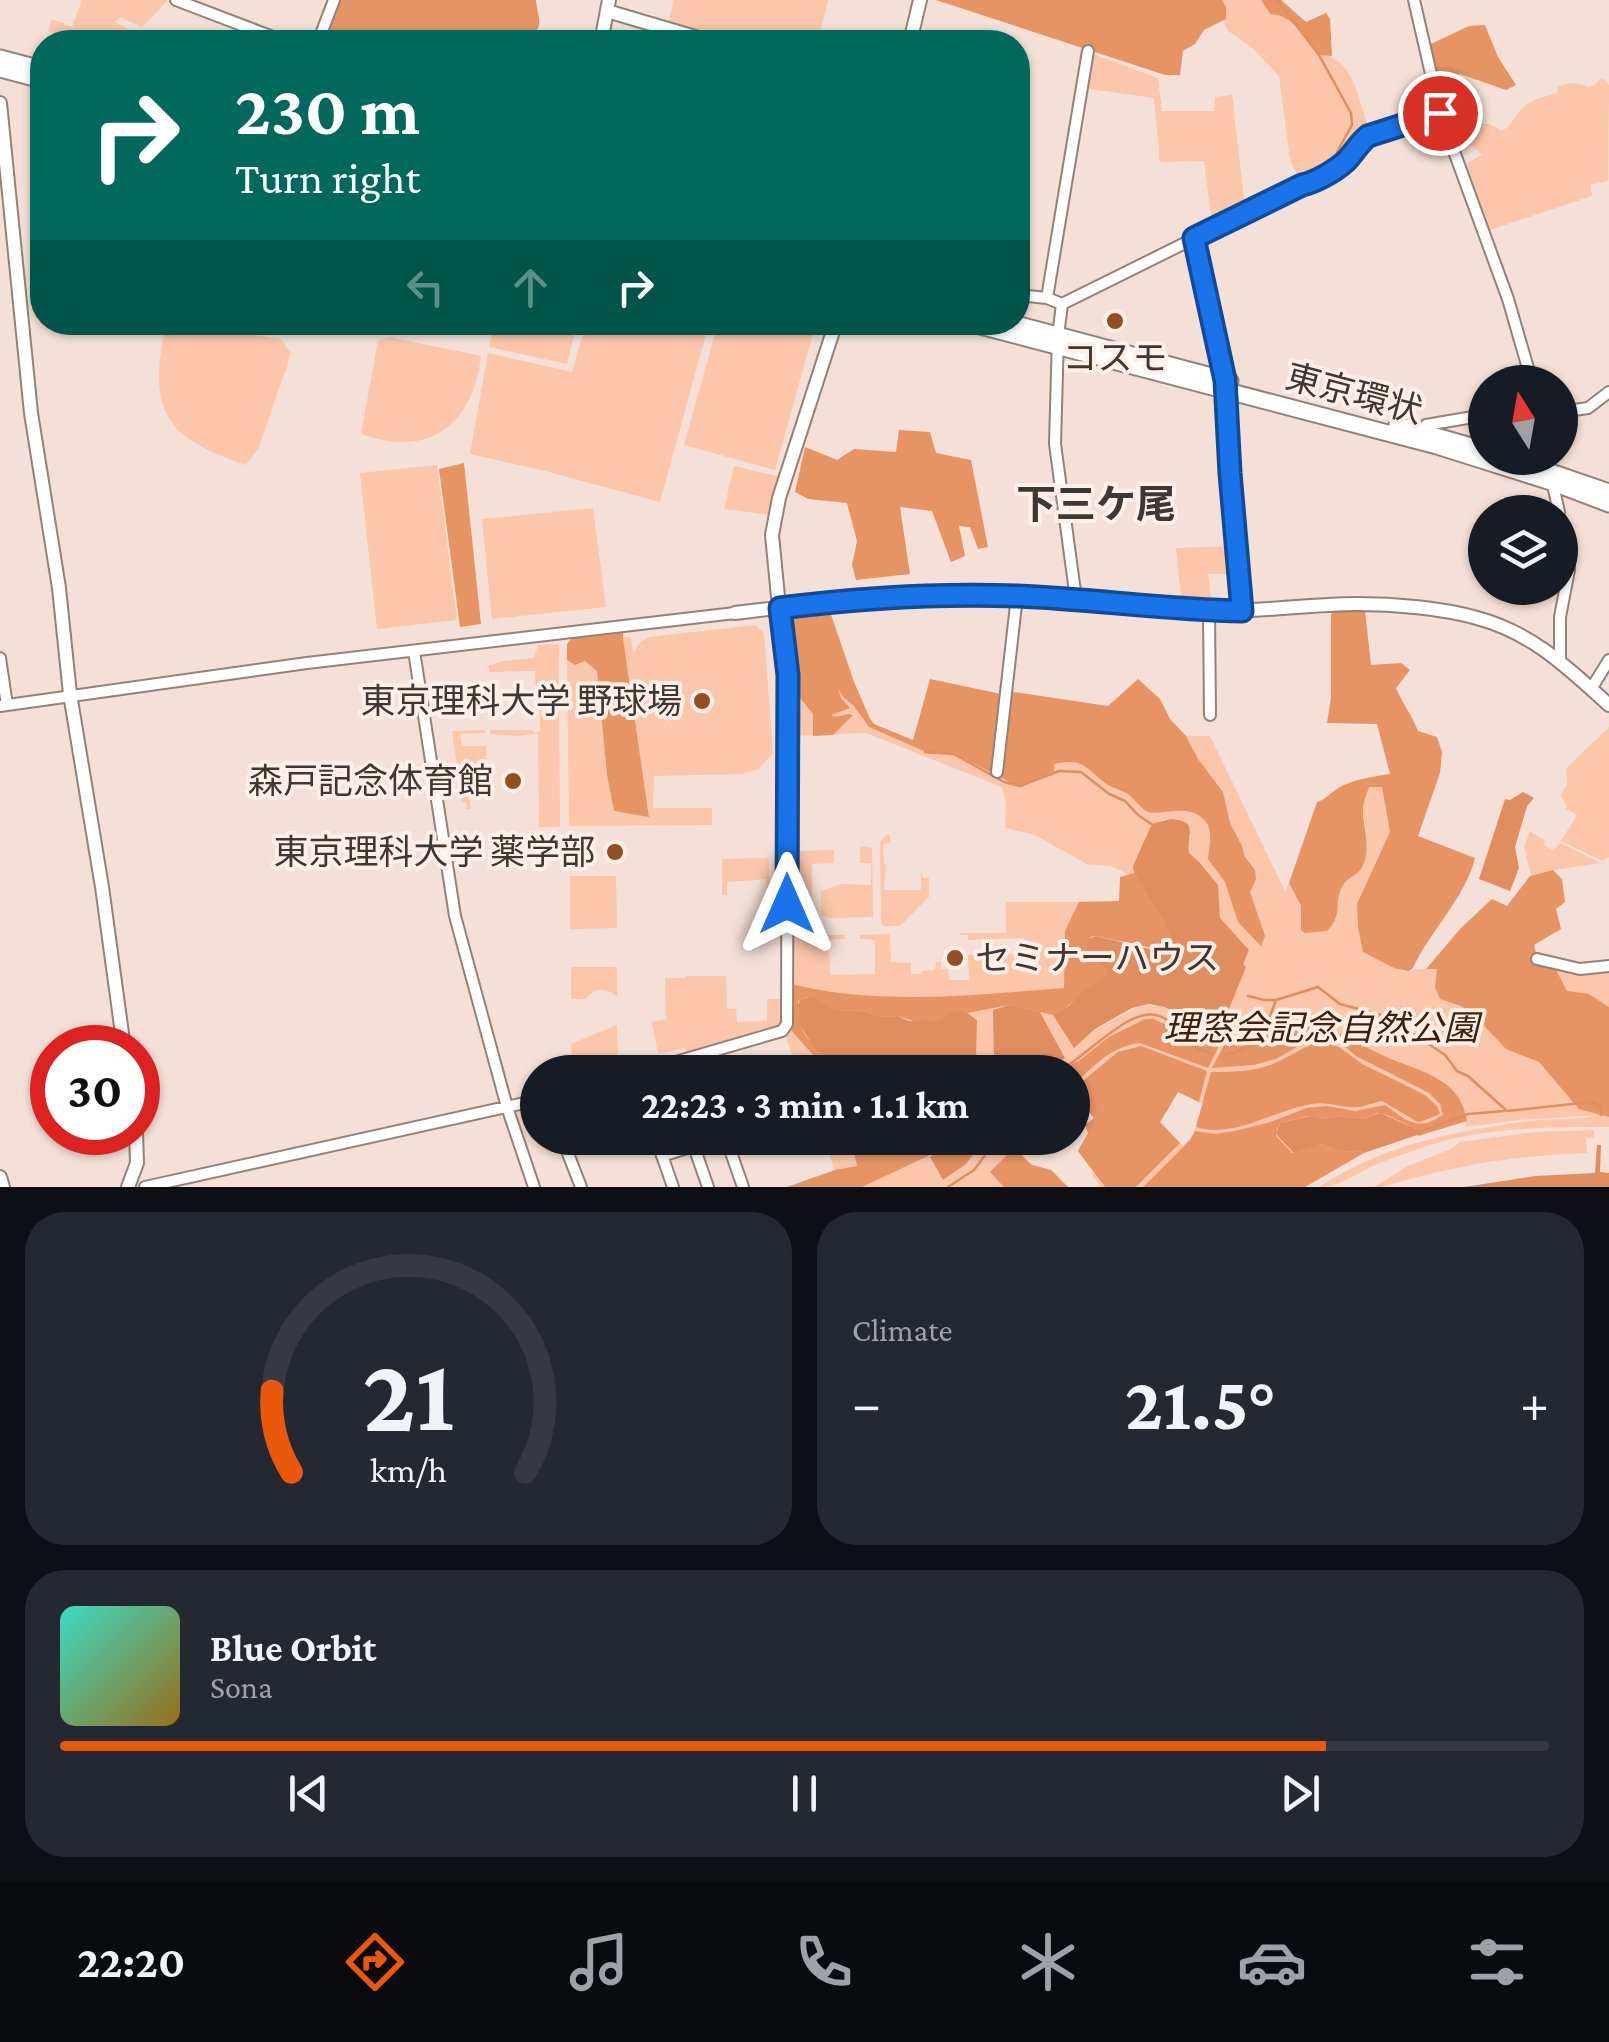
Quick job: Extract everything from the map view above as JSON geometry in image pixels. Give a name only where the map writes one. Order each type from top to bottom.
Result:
[{"type":"highway","points":[[0,58],[30,66]]},
{"type":"highway","points":[[0,69],[30,77]]},
{"type":"highway","name":"東京環状","points":[[1030,331],[1059,342]]},
{"type":"highway","name":"東京環状","points":[[1026,335],[1468,452]]},
{"type":"highway","name":"東京環状","points":[[1226,386],[1468,445]]},
{"type":"highway","name":"東京環状","points":[[1558,475],[1609,504]]},
{"type":"highway","name":"東京環状","points":[[1563,475],[1609,492]]},
{"type":"street","points":[[176,0],[255,30]]},
{"type":"street","points":[[323,30],[334,0]]},
{"type":"street","points":[[913,30],[920,0]]},
{"type":"street","points":[[1414,0],[1440,113],[1508,299],[1527,365]]},
{"type":"street","points":[[604,30],[608,5],[678,30]]},
{"type":"street","points":[[1048,298],[1088,51]]},
{"type":"street","points":[[0,102],[4,183],[31,413],[60,588],[70,694],[121,1025]]},
{"type":"street","points":[[1030,296],[1062,304],[1323,176],[1348,159],[1368,136],[1440,113]]},
{"type":"street","points":[[1194,238],[1226,386],[1242,611]]},
{"type":"street","points":[[1062,304],[1055,444],[1076,600]]},
{"type":"street","points":[[702,1055],[782,1031],[787,1024],[788,675],[772,535],[779,498],[832,335]]},
{"type":"street","points":[[1578,409],[1588,408],[1609,392]]},
{"type":"street","points":[[1424,432],[1426,426],[1468,418]]},
{"type":"street","points":[[0,658],[3,706],[307,662],[922,595],[1018,596],[1242,611],[1360,604],[1436,610],[1491,622],[1560,660],[1609,705]]},
{"type":"street","points":[[996,772],[1018,596]]},
{"type":"street","points":[[1560,660],[1562,605]]},
{"type":"street","points":[[1209,610],[1210,715]]},
{"type":"street","points":[[414,651],[451,894],[507,1107],[534,1187]]},
{"type":"street","points":[[1591,689],[1609,660]]},
{"type":"street","points":[[1537,960],[1580,969],[1609,966]]},
{"type":"street","points":[[145,1187],[520,1104]]},
{"type":"street","points":[[128,1187],[137,1155]]},
{"type":"street","points":[[569,1155],[581,1187]]},
{"type":"street","points":[[697,1155],[708,1187]]},
{"type":"street","points":[[732,1155],[742,1187]]},
{"type":"street","points":[[662,1156],[673,1187]]},
{"type":"street","points":[[0,1177],[3,1187]]},
{"type":"green space","points":[[82,0],[168,0],[142,27],[120,17],[115,22],[130,30],[48,30],[52,19],[72,27]]},
{"type":"green space","points":[[339,0],[536,0],[539,21],[537,30],[328,30]]},
{"type":"green space","points":[[674,0],[828,0],[821,30],[688,30],[668,24]]},
{"type":"green space","points":[[936,0],[1222,0],[1226,7],[1226,19],[1204,30],[1195,44],[1183,51],[1180,75],[1165,75]]},
{"type":"green space","points":[[1222,0],[1261,0],[1270,14],[1292,23],[1320,54],[1331,57],[1347,71],[1367,123],[1378,128],[1331,168],[1300,181],[1290,159],[1279,76],[1255,50],[1227,30]]},
{"type":"green space","points":[[1261,0],[1281,0],[1306,22],[1326,13],[1330,19],[1332,56],[1320,55],[1299,28],[1286,18],[1270,14]]},
{"type":"green space","points":[[1485,25],[1498,57],[1516,85],[1506,90],[1460,74],[1453,76],[1451,84],[1438,89],[1428,51],[1431,44],[1469,26]]},
{"type":"green space","points":[[1093,54],[1158,78],[1162,111],[1214,111],[1215,97],[1232,95],[1245,207],[1212,224],[1204,161],[1160,162],[1154,98],[1083,88]]},
{"type":"green space","points":[[1600,79],[1609,86],[1608,181],[1591,185],[1592,196],[1487,231],[1462,166],[1482,155],[1472,145],[1457,142],[1458,135],[1481,124],[1502,131],[1527,105],[1557,93],[1558,87],[1574,83],[1589,87]]},
{"type":"green space","points":[[164,335],[254,335],[281,339],[291,354],[259,447],[246,465],[198,445],[181,433],[162,402],[160,359]]},
{"type":"green space","points":[[492,335],[574,335],[567,364],[489,347]]},
{"type":"green space","points":[[583,335],[706,335],[660,502],[470,454],[488,353],[572,372]]},
{"type":"green space","points":[[715,335],[813,335],[775,470],[684,445]]},
{"type":"green space","points":[[389,337],[481,356],[468,401],[457,418],[427,438],[407,442],[361,434],[378,341]]},
{"type":"green space","points":[[899,430],[930,432],[936,453],[971,460],[988,547],[978,549],[970,527],[959,526],[965,556],[951,562],[932,511],[900,507],[910,574],[856,580],[852,565],[857,541],[847,503],[808,499],[795,492],[805,447],[837,460],[854,449],[896,452]]},
{"type":"green space","points":[[464,463],[481,624],[460,627],[439,469]]},
{"type":"green space","points":[[437,465],[457,620],[377,629],[360,473]]},
{"type":"green space","points":[[734,466],[782,477],[771,515],[724,509]]},
{"type":"green space","points":[[593,508],[606,607],[492,619],[482,519]]},
{"type":"green space","points":[[1234,546],[1237,574],[1208,574],[1212,606],[1182,604],[1176,548]]},
{"type":"green space","points":[[828,606],[870,719],[913,740],[930,679],[1006,695],[1007,691],[1108,706],[1138,679],[1160,699],[1223,792],[1230,823],[1255,870],[1250,892],[1265,936],[1261,946],[1238,922],[1225,882],[1208,859],[1209,829],[1198,815],[1146,811],[1127,793],[1073,762],[1054,764],[1054,772],[1028,784],[1015,785],[954,753],[924,751],[869,727],[838,688],[841,698],[850,708],[831,715],[853,715],[833,735],[813,736],[813,714],[792,688],[783,612]]},
{"type":"green space","points":[[1365,610],[1371,665],[1401,663],[1410,670],[1396,688],[1418,731],[1437,737],[1442,752],[1440,773],[1418,836],[1475,858],[1455,901],[1409,971],[1363,952],[1358,927],[1357,904],[1390,832],[1382,787],[1369,787],[1363,810],[1365,858],[1361,869],[1342,887],[1337,914],[1327,931],[1301,930],[1301,906],[1289,883],[1317,802],[1350,783],[1390,774],[1377,724],[1327,723],[1331,697],[1331,614]]},
{"type":"green space","name":"東京理科大学 野球場","points":[[755,625],[764,633],[773,753],[759,769],[742,774],[654,776],[653,808],[712,808],[712,825],[569,826],[567,660],[575,665],[585,661],[597,671],[614,811],[649,816],[623,638],[631,637],[633,653],[649,637]]},
{"type":"green space","points":[[623,632],[649,817],[614,811],[597,671],[585,661],[575,665],[567,660],[567,644],[572,638]]},
{"type":"green space","name":"理窓会記念自然公園","points":[[838,634],[870,719],[917,742],[1210,736],[1285,891],[1289,883],[1302,910],[1366,831],[1363,809],[1369,787],[1382,786],[1390,832],[1402,971],[1436,968],[1465,974],[1504,967],[1609,967],[1609,1007],[1574,992],[1536,995],[1609,1063],[1609,1127],[1521,1129],[1455,1138],[1319,1187],[1368,1160],[1447,1135],[1538,1120],[1599,1115],[1519,1120],[1465,1127],[1466,1121],[1418,1136],[1280,1123],[1364,1153],[1305,1187],[1100,1187],[1081,1155],[1090,1155],[1090,1121],[1094,1118],[1090,1113],[1090,1055],[1064,1055],[1036,1010],[994,1010],[994,1055],[972,1055],[977,1020],[898,1016],[868,1055],[793,1055],[785,1035],[790,1029],[791,940],[795,935],[845,935],[845,939],[829,940],[830,975],[875,974],[875,940],[860,939],[860,935],[888,934],[891,962],[911,963],[911,974],[935,970],[936,962],[941,962],[941,969],[948,969],[949,980],[969,980],[968,955],[1023,954],[1030,945],[1024,945],[1024,938],[968,940],[968,935],[959,933],[1006,933],[1006,902],[1079,902],[1066,930],[1089,1034],[1131,1011],[1155,1005],[1214,1034],[1221,1029],[1249,950],[1220,918],[1218,885],[1189,853],[1191,836],[1178,819],[1151,826],[1132,876],[1111,866],[1087,864],[1035,835],[1005,828],[1002,787],[866,733],[792,736],[792,688]],"holes":[[[1178,1092],[1203,1104],[1193,1135],[1183,1146],[1160,1123]]]},
{"type":"green space","points":[[559,644],[559,696],[536,696],[535,671],[489,672],[489,667],[485,667],[534,658],[538,645]]},
{"type":"green space","points":[[540,702],[559,702],[560,827],[539,827],[538,733],[490,734],[490,730],[540,732]]},
{"type":"green space","points":[[1609,727],[1609,857],[1602,861],[1561,841],[1577,815],[1566,809],[1561,795],[1567,784],[1566,769]]},
{"type":"green space","points":[[485,730],[460,734],[462,746],[486,746],[487,775],[466,776],[471,809],[467,809],[466,802],[462,802],[452,731]]},
{"type":"green space","points":[[1530,832],[1545,840],[1544,845],[1553,851],[1560,843],[1601,863],[1531,875],[1524,846]]},
{"type":"green space","points":[[890,835],[890,843],[883,844],[884,890],[921,890],[921,873],[923,878],[929,878],[929,897],[900,926],[881,924],[880,842]]},
{"type":"green space","points":[[862,846],[872,848],[873,917],[821,915],[821,891],[841,884],[871,885],[871,863],[860,863]]},
{"type":"green space","points":[[834,850],[834,863],[812,864],[812,896],[802,906],[812,907],[813,927],[791,927],[791,856],[795,851]]},
{"type":"green space","points":[[769,858],[770,895],[764,895],[766,879],[727,882],[727,895],[722,895],[722,859]]},
{"type":"green space","points":[[1553,870],[1562,879],[1565,902],[1556,909],[1561,929],[1534,945],[1538,961],[1554,966],[1567,991],[1589,994],[1609,1007],[1609,1117],[1579,1109],[1539,1062],[1506,1049],[1473,1014],[1440,999],[1435,987],[1437,969],[1426,969],[1492,899],[1507,906],[1530,876]]},
{"type":"green space","points":[[1134,873],[1167,923],[1176,953],[1090,937],[1092,958],[1108,974],[1059,1013],[1009,1005],[952,1012],[942,1020],[916,1022],[898,1016],[836,1010],[807,997],[798,1001],[801,1024],[809,1040],[827,1055],[813,1055],[790,1029],[791,984],[892,997],[1064,988],[1065,931],[1079,902],[1119,901],[1120,877]]},
{"type":"green space","points":[[570,876],[616,876],[617,928],[570,929]]},
{"type":"green space","points":[[571,967],[617,967],[617,997],[601,990],[586,999],[571,999]]},
{"type":"green space","points":[[726,976],[727,1009],[736,1009],[737,1022],[767,1021],[767,999],[782,999],[782,1024],[690,1054],[684,1048],[658,1054],[652,1022],[666,1019],[665,978]]},
{"type":"green space","points":[[1145,1019],[1153,1019],[1219,1046],[1208,1068],[1140,1043],[1111,1053],[1090,1070],[1090,1055],[1086,1055],[1109,1037]]},
{"type":"green space","points":[[1314,1022],[1433,1076],[1455,1093],[1467,1121],[1418,1136],[1419,1130],[1378,1113],[1362,1119],[1308,1116],[1280,1123],[1277,1129],[1276,1136],[1292,1153],[1321,1144],[1364,1153],[1305,1187],[1143,1187],[1195,1131],[1235,1131],[1307,1108],[1326,1106],[1355,1111],[1385,1105],[1419,1124],[1443,1115],[1440,1104],[1429,1093],[1356,1056],[1342,1044],[1323,1039],[1306,1042],[1276,1059],[1254,1065],[1212,1068],[1224,1045],[1280,1026]]},
{"type":"green space","points":[[617,1025],[618,1055],[572,1055],[571,1044]]},
{"type":"green space","points":[[1320,1042],[1339,1047],[1362,1064],[1425,1095],[1440,1114],[1420,1122],[1382,1101],[1353,1107],[1318,1103],[1240,1127],[1196,1127],[1211,1072],[1260,1068]]},
{"type":"green space","points":[[1141,1046],[1207,1071],[1199,1102],[1178,1092],[1160,1122],[1180,1143],[1136,1187],[1105,1187],[1081,1155],[1090,1155],[1090,1121],[1094,1118],[1090,1113],[1090,1075],[1118,1052]]},
{"type":"green space","points":[[1594,1130],[1594,1137],[1586,1138],[1587,1153],[1483,1163],[1374,1187],[1460,1142],[1534,1132]]},
{"type":"green space","points":[[829,1155],[932,1155],[930,1157],[943,1180],[973,1155],[1024,1155],[1032,1165],[1051,1170],[1068,1187],[787,1187],[835,1170]]},
{"type":"green space","points":[[855,1155],[930,1155],[862,1187],[787,1187],[857,1166]]},
{"type":"green space","points":[[1007,1155],[1021,1155],[1032,1165],[1051,1170],[1068,1187],[1004,1187],[990,1172]]},
{"type":"shaded area","points":[[1523,792],[1534,798],[1527,806],[1515,847],[1519,868],[1510,891],[1479,879],[1505,799]]},
{"type":"shaded area","points":[[1171,819],[1189,826],[1189,853],[1218,885],[1220,918],[1249,950],[1221,1029],[1214,1034],[1203,1031],[1165,1007],[1149,1004],[1132,1008],[1095,1029],[1074,1048],[1053,1015],[1107,974],[1089,953],[1088,939],[1096,936],[1171,954],[1177,951],[1133,866],[1151,826]]},
{"type":"shaded area","points":[[811,996],[836,1010],[898,1016],[909,1021],[941,1020],[952,1012],[967,1013],[977,1020],[976,1055],[826,1055],[812,1045],[800,1024],[800,1000]]},
{"type":"shaded area","points":[[1009,1005],[1040,1012],[1063,1055],[994,1055],[993,1010]]},
{"type":"shaded area","points":[[1380,1113],[1419,1130],[1420,1134],[1364,1153],[1321,1144],[1294,1153],[1276,1134],[1280,1123],[1310,1116],[1362,1119]]},
{"type":"shaded area","points":[[1597,1145],[1601,1145],[1600,1172],[1609,1173],[1609,1187],[1464,1187],[1536,1176],[1595,1173]]},
{"type":"shaded area","points":[[933,1155],[973,1155],[943,1180],[930,1157]]},
{"type":"waterway","points":[[1277,0],[1319,55],[1351,113],[1352,125],[1337,152]]},
{"type":"waterway","points":[[925,752],[954,754],[1004,782],[1020,786],[1059,771],[1081,772],[1153,825]]},
{"type":"waterway","points":[[1223,1055],[1244,1049],[1258,1037],[1276,1000],[1318,987],[1340,1004],[1381,1015],[1400,1025],[1445,1055],[1457,1071],[1507,1111],[1591,1102],[1600,1106],[1601,1115]]},
{"type":"waterway","points":[[1248,996],[1276,1000]]},
{"type":"waterway","points":[[1082,1055],[1122,1025],[1150,1014],[1162,1017],[1190,1044],[1212,1054]]},
{"type":"waterway","points":[[1419,1132],[1468,1114],[1504,1111]]},
{"type":"waterway","points":[[948,1187],[974,1170],[985,1155]]},
{"type":"place","name":"コスモ","points":[[1115,321]]},
{"type":"place","name":"東京理科大学 野球場","points":[[702,701]]},
{"type":"place","name":"森戸記念体育館","points":[[513,781]]},
{"type":"place","name":"東京理科大学 薬学部","points":[[615,852]]},
{"type":"place","name":"セミナーハウス","points":[[955,958]]},
{"type":"district","name":"下三ケ尾","points":[[1096,504]]},
{"type":"route","points":[[787,904],[788,675],[780,608],[922,595],[1018,596],[1242,611],[1225,380],[1194,238],[1336,168],[1361,141],[1377,131],[1440,113]]}]
